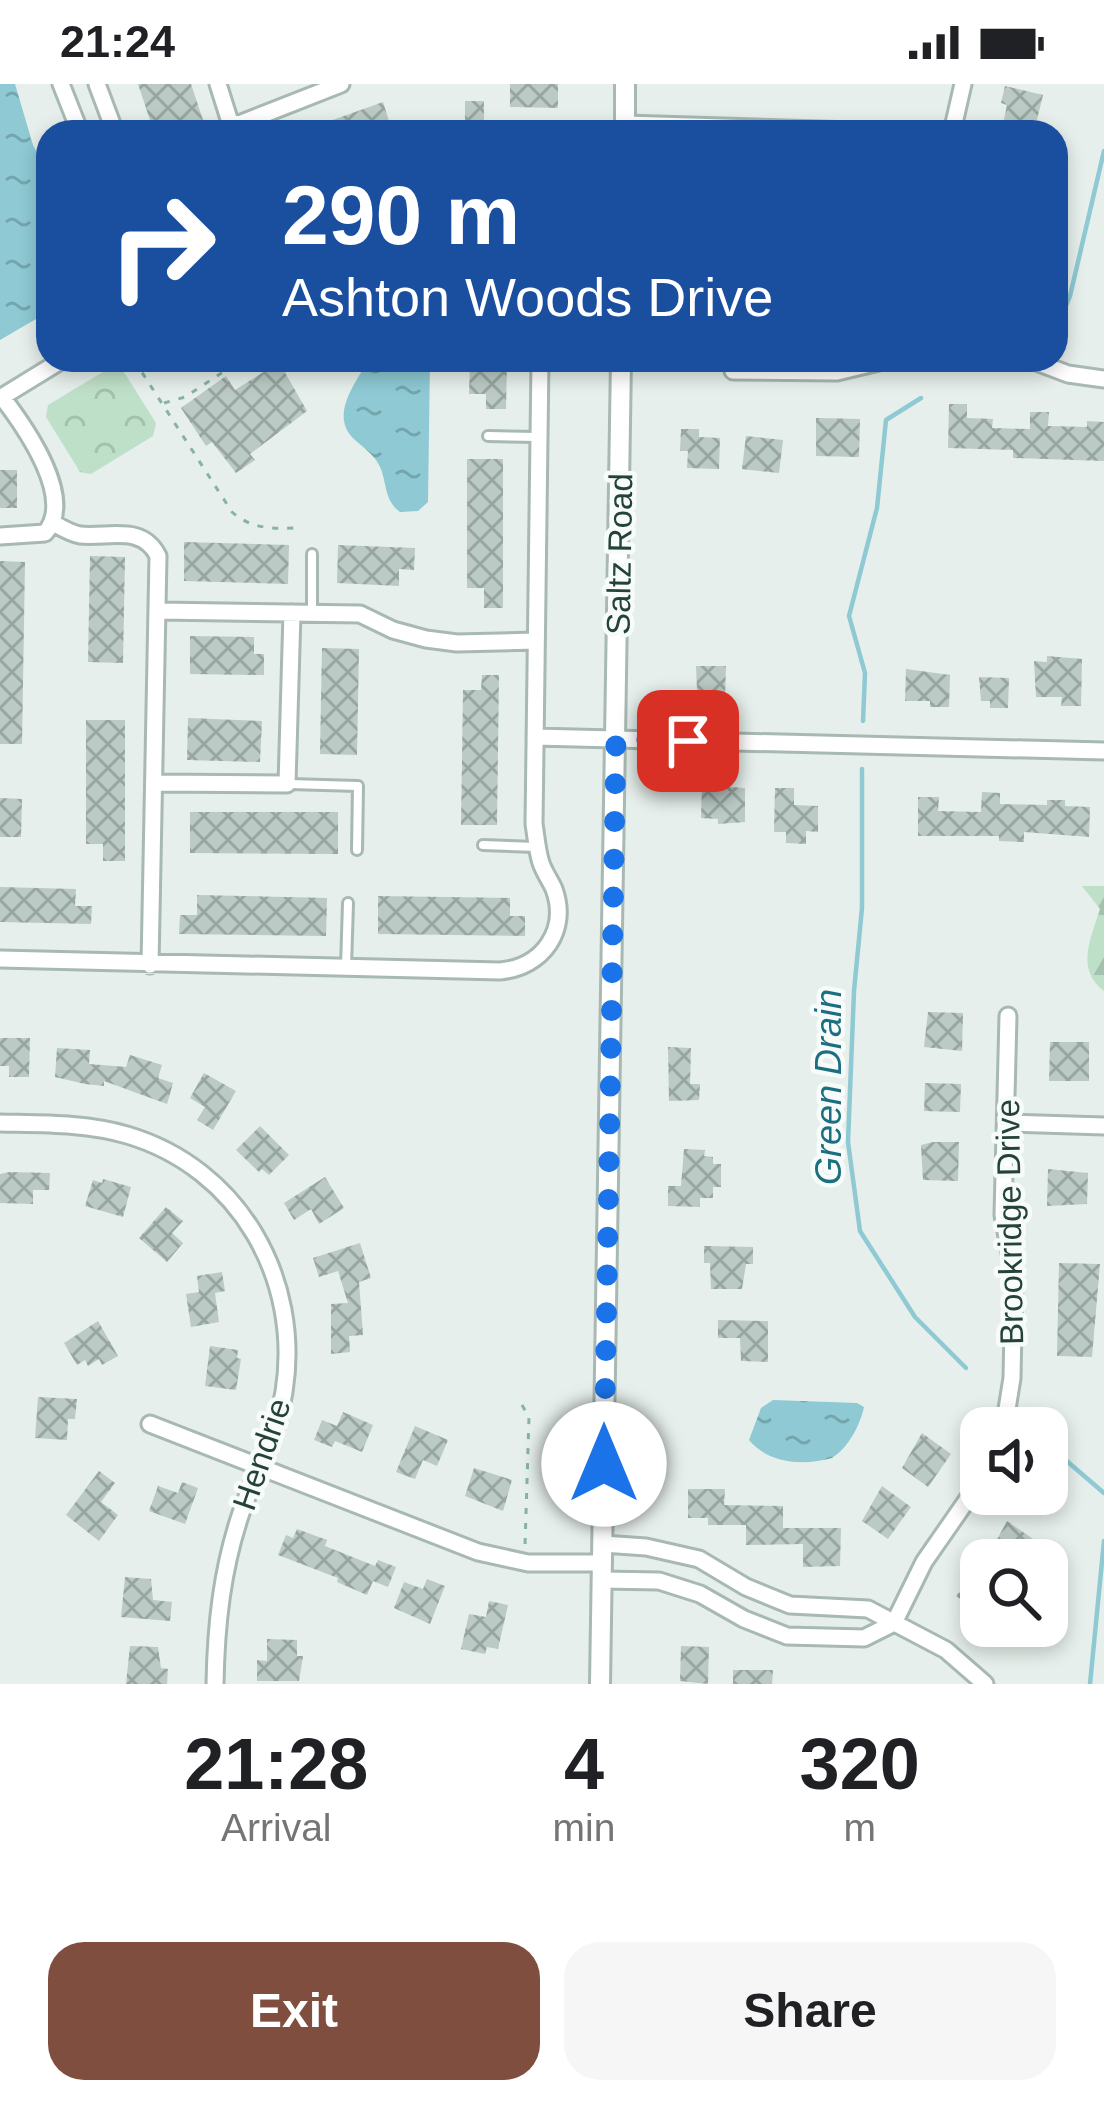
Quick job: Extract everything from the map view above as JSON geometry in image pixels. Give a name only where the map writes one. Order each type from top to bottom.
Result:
[{"type":"street","points":[[61,84],[75,120]]},
{"type":"street","points":[[97,84],[110,120]]},
{"type":"street","points":[[218,84],[229,120]]},
{"type":"street","points":[[249,120],[341,84]]},
{"type":"street","points":[[625,84],[625,120]]},
{"type":"street","points":[[955,120],[963,84]]},
{"type":"street","points":[[0,536],[40,535],[53,523],[57,507],[53,485],[1,397],[42,372]]},
{"type":"street","points":[[0,959],[500,971],[519,969],[539,958],[553,938],[559,914],[538,847],[535,641],[540,372]]},
{"type":"street","name":"Saltz Road","points":[[600,1684],[621,372]]},
{"type":"street","points":[[1063,372],[1104,379]]},
{"type":"street","points":[[53,523],[77,535],[129,534],[150,543],[160,563],[151,965]]},
{"type":"street","points":[[159,611],[360,614],[392,630],[426,639],[535,641]]},
{"type":"street","points":[[155,783],[287,784],[292,613]]},
{"type":"street","points":[[535,737],[1104,751]]},
{"type":"street","name":"Brookridge Drive","points":[[1007,1407],[1014,1276],[1003,1215],[1008,1016]]},
{"type":"street","name":"Hendrie","points":[[0,1123],[84,1126],[131,1136],[193,1166],[244,1215],[277,1281],[287,1336],[281,1403],[224,1570],[215,1684]]},
{"type":"street","points":[[1006,1124],[1104,1126]]},
{"type":"street","points":[[150,1424],[478,1552],[528,1563],[603,1562],[646,1547],[699,1559],[746,1587],[790,1605],[868,1609],[960,1659],[986,1684]]},
{"type":"street","points":[[603,1562],[680,1588],[787,1636],[864,1638],[894,1623],[924,1562],[960,1510]]},
{"type":"street","points":[[787,1636],[790,1605]]},
{"type":"lane","points":[[488,436],[538,437]]},
{"type":"lane","points":[[312,554],[312,614]]},
{"type":"lane","points":[[287,784],[358,786],[357,850]]},
{"type":"lane","points":[[483,845],[538,847]]},
{"type":"lane","points":[[346,968],[348,903]]},
{"type":"path","points":[[142,372],[232,512],[244,522],[294,528]]},
{"type":"path","points":[[162,404],[185,397],[223,372]]},
{"type":"path","points":[[522,1405],[529,1417],[525,1548]]},
{"type":"green space","points":[[103,372],[124,372],[156,423],[153,436],[91,474],[80,472],[46,417],[48,405]]},
{"type":"green space","points":[[1082,886],[1104,886],[1104,991],[1088,963],[1100,909]]},
{"type":"water","points":[[0,84],[15,84],[36,151],[36,319],[0,340]]},
{"type":"water","points":[[362,372],[430,372],[428,502],[418,511],[395,508],[376,460],[348,431],[344,411]]},
{"type":"water","points":[[773,1400],[864,1407],[853,1435],[838,1453],[821,1461],[799,1462],[766,1454],[749,1440],[761,1408]]},
{"type":"building","points":[[138,84],[191,84],[203,120],[150,120]]},
{"type":"building","points":[[510,84],[558,84],[558,108],[510,107]]},
{"type":"building","points":[[1005,86],[1043,95],[1037,120],[1004,120],[1007,105],[1001,103]]},
{"type":"building","points":[[465,101],[484,101],[484,120],[465,120]]},
{"type":"building","points":[[383,102],[389,120],[333,120]]},
{"type":"building","points":[[263,372],[285,372],[307,411],[250,454],[255,460],[236,473],[212,442],[206,446],[181,408],[226,376],[235,390]]},
{"type":"building","points":[[470,372],[507,372],[506,409],[486,409],[486,394],[469,394]]},
{"type":"building","points":[[949,404],[967,404],[967,418],[993,419],[992,428],[1030,429],[1030,412],[1049,412],[1048,426],[1087,427],[1087,421],[1104,422],[1104,461],[1013,458],[1013,450],[948,448]]},
{"type":"building","points":[[816,418],[860,419],[859,457],[816,456]]},
{"type":"building","points":[[681,429],[699,429],[699,437],[720,438],[719,469],[687,468],[688,451],[680,451]]},
{"type":"building","points":[[746,436],[783,440],[779,473],[742,469]]},
{"type":"building","points":[[467,459],[503,459],[503,608],[484,608],[484,588],[467,588]]},
{"type":"building","points":[[0,470],[17,470],[17,508],[0,508]]},
{"type":"building","points":[[184,542],[289,545],[288,584],[184,581]]},
{"type":"building","points":[[338,545],[415,548],[414,570],[399,569],[399,586],[337,583]]},
{"type":"building","points":[[90,556],[125,557],[123,663],[88,662]]},
{"type":"building","points":[[0,561],[25,562],[22,744],[0,744]]},
{"type":"building","points":[[190,636],[254,637],[254,654],[264,654],[264,675],[190,674]]},
{"type":"building","points":[[322,648],[359,649],[357,755],[320,754]]},
{"type":"building","points":[[1047,656],[1082,659],[1081,706],[1061,706],[1062,697],[1036,697],[1034,661],[1047,662]]},
{"type":"building","points":[[696,666],[726,666],[725,697],[697,690]]},
{"type":"building","points":[[906,669],[950,675],[949,707],[905,701]]},
{"type":"building","points":[[482,675],[499,675],[497,825],[461,825],[463,690],[481,690]]},
{"type":"building","points":[[979,677],[1009,678],[1008,708],[990,708],[990,701],[981,701]]},
{"type":"building","points":[[188,718],[262,721],[260,762],[187,760]]},
{"type":"building","points":[[86,720],[125,720],[125,861],[103,861],[103,844],[86,844]]},
{"type":"building","points":[[702,785],[745,788],[745,822],[718,824],[718,819],[701,818]]},
{"type":"building","points":[[775,788],[794,788],[794,805],[818,806],[818,832],[806,831],[806,844],[786,843],[786,832],[774,832]]},
{"type":"building","points":[[982,792],[1000,793],[1000,804],[1047,805],[1047,800],[1065,800],[1065,806],[1090,807],[1089,837],[1024,832],[1024,842],[999,841],[999,836],[918,836],[918,797],[939,797],[938,811],[981,812]]},
{"type":"building","points":[[0,798],[22,799],[21,837],[0,837]]},
{"type":"building","points":[[190,812],[338,812],[338,854],[190,853]]},
{"type":"building","points":[[0,887],[76,889],[75,906],[92,906],[91,924],[0,922]]},
{"type":"building","points":[[197,895],[327,898],[326,936],[179,934],[180,915],[197,915]]},
{"type":"building","points":[[378,896],[510,898],[510,916],[525,916],[525,936],[378,934]]},
{"type":"building","points":[[928,1012],[963,1013],[962,1051],[924,1047]]},
{"type":"building","points":[[0,1038],[30,1038],[29,1077],[9,1077],[9,1066],[0,1066]]},
{"type":"building","points":[[1050,1042],[1089,1042],[1089,1081],[1049,1081]]},
{"type":"building","points":[[668,1047],[691,1048],[690,1084],[700,1084],[699,1100],[669,1101]]},
{"type":"building","points":[[57,1048],[90,1050],[89,1064],[126,1067],[130,1055],[162,1065],[158,1078],[173,1083],[167,1104],[104,1081],[104,1086],[55,1077]]},
{"type":"building","points":[[204,1073],[236,1091],[213,1130],[197,1120],[205,1107],[190,1098]]},
{"type":"building","points":[[925,1083],[961,1084],[960,1112],[924,1111]]},
{"type":"building","points":[[260,1126],[289,1155],[269,1175],[262,1169],[259,1172],[236,1150]]},
{"type":"building","points":[[959,1142],[958,1181],[923,1180],[921,1145]]},
{"type":"building","points":[[684,1149],[705,1150],[704,1156],[713,1157],[713,1164],[721,1164],[721,1187],[713,1187],[713,1198],[700,1198],[700,1207],[668,1206],[668,1186],[681,1186]]},
{"type":"building","points":[[1048,1169],[1088,1173],[1087,1204],[1047,1206]]},
{"type":"building","points":[[50,1173],[49,1190],[33,1190],[33,1204],[0,1203],[0,1174]]},
{"type":"building","points":[[325,1177],[344,1208],[319,1224],[311,1209],[294,1220],[284,1203]]},
{"type":"building","points":[[103,1179],[131,1187],[123,1217],[85,1206],[93,1180],[102,1183]]},
{"type":"building","points":[[166,1207],[183,1221],[172,1233],[183,1243],[167,1262],[139,1238]]},
{"type":"building","points":[[360,1243],[371,1278],[359,1282],[363,1335],[349,1336],[350,1352],[331,1354],[331,1304],[348,1303],[338,1271],[319,1277],[313,1258]]},
{"type":"building","points":[[704,1246],[753,1247],[753,1264],[746,1264],[742,1289],[711,1289]]},
{"type":"building","points":[[1059,1263],[1100,1264],[1092,1357],[1057,1356]]},
{"type":"building","points":[[222,1272],[225,1291],[215,1293],[219,1322],[191,1327],[186,1294],[199,1292],[197,1276]]},
{"type":"building","points":[[718,1320],[768,1321],[768,1362],[741,1361],[740,1338],[718,1338]]},
{"type":"building","points":[[98,1321],[118,1356],[102,1365],[99,1359],[88,1366],[85,1360],[77,1365],[64,1343]]},
{"type":"building","points":[[210,1346],[238,1350],[236,1390],[205,1386]]},
{"type":"building","points":[[38,1397],[77,1399],[75,1419],[68,1419],[67,1440],[35,1438]]},
{"type":"building","points":[[343,1412],[373,1425],[362,1452],[335,1441],[332,1447],[314,1440],[322,1420],[337,1426]]},
{"type":"building","points":[[415,1426],[448,1440],[437,1466],[423,1460],[415,1479],[396,1472]]},
{"type":"building","points":[[922,1433],[951,1454],[928,1487],[902,1468]]},
{"type":"building","points":[[474,1468],[512,1480],[503,1511],[465,1496]]},
{"type":"building","points":[[99,1471],[115,1483],[101,1502],[118,1515],[99,1541],[66,1515]]},
{"type":"building","points":[[182,1482],[198,1488],[185,1524],[149,1511],[158,1486],[178,1493]]},
{"type":"building","points":[[882,1486],[911,1507],[888,1539],[862,1521]]},
{"type":"building","points":[[688,1489],[725,1489],[724,1505],[783,1506],[783,1528],[841,1528],[840,1566],[803,1567],[803,1544],[746,1545],[746,1525],[708,1525],[708,1518],[688,1518]]},
{"type":"building","points":[[1007,1521],[1033,1539],[997,1539]]},
{"type":"building","points":[[297,1529],[375,1566],[378,1560],[396,1567],[388,1587],[373,1581],[367,1595],[337,1582],[338,1578],[278,1555],[286,1535],[293,1538]]},
{"type":"building","points":[[125,1577],[151,1579],[153,1600],[172,1602],[170,1621],[121,1617]]},
{"type":"building","points":[[427,1579],[445,1586],[430,1624],[394,1608],[404,1582],[423,1589]]},
{"type":"building","points":[[489,1601],[508,1605],[498,1649],[487,1647],[485,1654],[461,1649],[469,1614],[486,1617]]},
{"type":"building","points":[[267,1639],[297,1640],[297,1656],[303,1656],[299,1681],[257,1681],[257,1660],[267,1661]]},
{"type":"building","points":[[130,1646],[158,1647],[161,1668],[168,1669],[167,1684],[126,1684]]},
{"type":"building","points":[[681,1646],[709,1647],[708,1684],[680,1681]]},
{"type":"building","points":[[733,1670],[773,1670],[772,1684],[733,1684]]},
{"type":"waterway","name":"Green Drain","points":[[1068,301],[1104,151]]},
{"type":"waterway","name":"Green Drain","points":[[863,721],[865,673],[849,616],[877,508],[886,420],[921,398]]},
{"type":"waterway","name":"Green Drain","points":[[862,769],[862,908],[848,1142],[860,1231],[915,1317],[966,1368]]},
{"type":"waterway","name":"Green Drain","points":[[1068,1462],[1104,1493]]},
{"type":"waterway","name":"Green Drain","points":[[1090,1684],[1104,1541]]},
{"type":"route","points":[[604,1464],[616,739],[688,741]]}]
